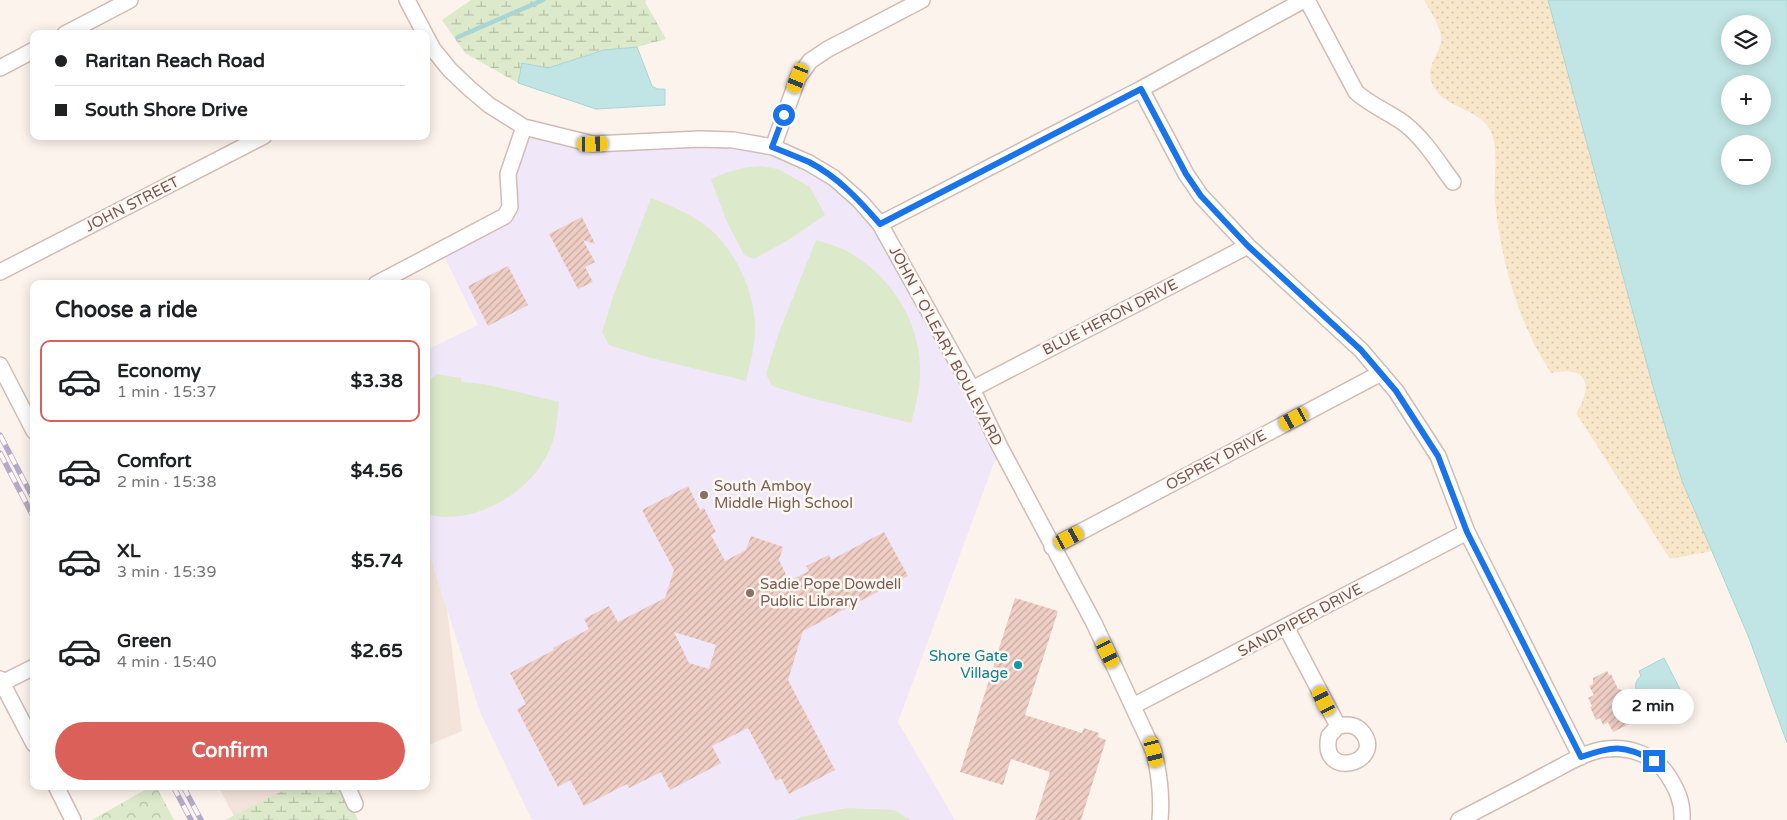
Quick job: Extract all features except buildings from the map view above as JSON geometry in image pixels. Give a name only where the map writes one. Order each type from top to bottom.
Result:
[{"type":"street","points":[[73,30],[130,0]]},
{"type":"street","name":"JOHN T O'LEARY BOULEVARD","points":[[407,0],[422,30]]},
{"type":"street","points":[[772,147],[798,78],[810,62],[828,49],[922,0]]},
{"type":"street","points":[[880,224],[1141,89],[1305,0],[1356,92],[1406,126],[1428,147],[1453,182]]},
{"type":"street","name":"JOHN T O'LEARY BOULEVARD","points":[[430,45],[468,88],[489,105],[524,127],[593,144],[700,139],[733,140],[772,147],[810,163],[834,178],[860,201],[880,224],[972,389],[1052,547],[1094,623],[1154,752],[1161,809],[1160,820]]},
{"type":"street","points":[[0,68],[30,52]]},
{"type":"street","points":[[1141,89],[1201,196],[1248,246],[1354,343],[1396,391],[1438,456],[1467,532],[1581,757]]},
{"type":"street","points":[[384,280],[505,216],[510,207],[508,174],[524,127]]},
{"type":"street","name":"JOHN STREET","points":[[0,272],[256,140]]},
{"type":"street","name":"BLUE HERON DRIVE","points":[[972,389],[1248,246]]},
{"type":"street","points":[[0,365],[30,423]]},
{"type":"street","name":"OSPREY DRIVE","points":[[1052,547],[1381,373]]},
{"type":"street","name":"SANDPIPER DRIVE","points":[[1133,706],[1467,532]]},
{"type":"street","points":[[1286,627],[1338,726]]},
{"type":"street","points":[[30,669],[1,682],[30,736]]},
{"type":"street","points":[[1459,820],[1581,757],[1604,749],[1623,748],[1641,754],[1654,761],[1663,769],[1674,784],[1682,803],[1682,820]]},
{"type":"street","points":[[58,790],[73,820]]},
{"type":"street","points":[[349,790],[356,804]]},
{"type":"shaded area","name":"South Amboy Middle High School","points":[[524,127],[593,144],[773,147],[860,201],[1000,447],[898,722],[955,820],[532,820],[480,712],[430,556],[430,348],[478,325],[441,250],[505,216]]},
{"type":"shaded area","points":[[430,556],[447,609],[462,731],[430,744]]},
{"type":"shaded area","points":[[220,790],[322,790],[252,820],[236,820]]},
{"type":"green space","points":[[471,0],[646,0],[645,2],[666,39],[637,47],[604,50],[548,68],[523,63],[518,83],[465,53],[442,20]]},
{"type":"green space","points":[[761,166],[778,169],[810,187],[825,215],[790,239],[754,259],[744,255],[726,220],[711,179],[736,170]]},
{"type":"green space","points":[[651,198],[684,212],[702,223],[724,243],[733,256],[747,285],[754,315],[755,336],[746,381],[647,357],[609,345],[602,332],[614,294]]},
{"type":"green space","points":[[816,240],[845,250],[875,271],[898,299],[907,315],[914,331],[920,367],[919,388],[911,423],[811,398],[772,386],[766,374],[778,335]]},
{"type":"green space","points":[[437,374],[461,378],[461,382],[484,384],[559,402],[556,429],[547,455],[529,480],[505,500],[491,507],[461,516],[430,515],[430,380]]},
{"type":"green space","points":[[145,790],[158,790],[174,820],[92,820]]},
{"type":"green space","points":[[284,790],[345,790],[358,820],[225,820]]},
{"type":"green space","points":[[847,808],[894,810],[910,820],[793,820]]},
{"type":"sand","points":[[1424,0],[1548,0],[1654,390],[1682,481],[1712,551],[1670,559],[1576,413],[1585,393],[1586,385],[1584,379],[1579,374],[1572,372],[1551,373],[1534,343],[1516,301],[1503,253],[1495,202],[1495,150],[1492,134],[1480,118],[1443,98],[1431,81],[1430,70],[1440,47],[1441,37],[1436,20]]},
{"type":"water","points":[[1548,0],[1787,0],[1787,743],[1749,638],[1682,481],[1654,390]]},
{"type":"water","points":[[637,47],[652,86],[657,89],[665,89],[665,105],[596,109],[518,83],[522,63],[548,68],[604,50]]},
{"type":"water","points":[[1664,658],[1688,705],[1667,715],[1659,699],[1654,701],[1651,696],[1640,695],[1636,686],[1637,680],[1641,676],[1639,671]]},
{"type":"waterway","points":[[458,37],[543,0]]},
{"type":"railway","points":[[0,435],[30,492]]},
{"type":"railway","points":[[0,453],[30,510]]},
{"type":"railway","points":[[175,790],[191,820]]},
{"type":"railway","points":[[185,790],[201,820]]},
{"type":"place","name":"South Amboy Middle High School","points":[[704,495]]},
{"type":"place","name":"Sadie Pope Dowdell Public Library","points":[[750,593]]},
{"type":"place","name":"Shore Gate Village","points":[[1018,665]]},
{"type":"route","points":[[784,115],[772,147],[810,163],[834,178],[860,201],[880,224],[1141,89],[1186,174],[1201,196],[1248,246],[1361,350],[1396,391],[1438,456],[1467,532],[1581,757],[1604,749],[1623,748],[1654,761]]}]
